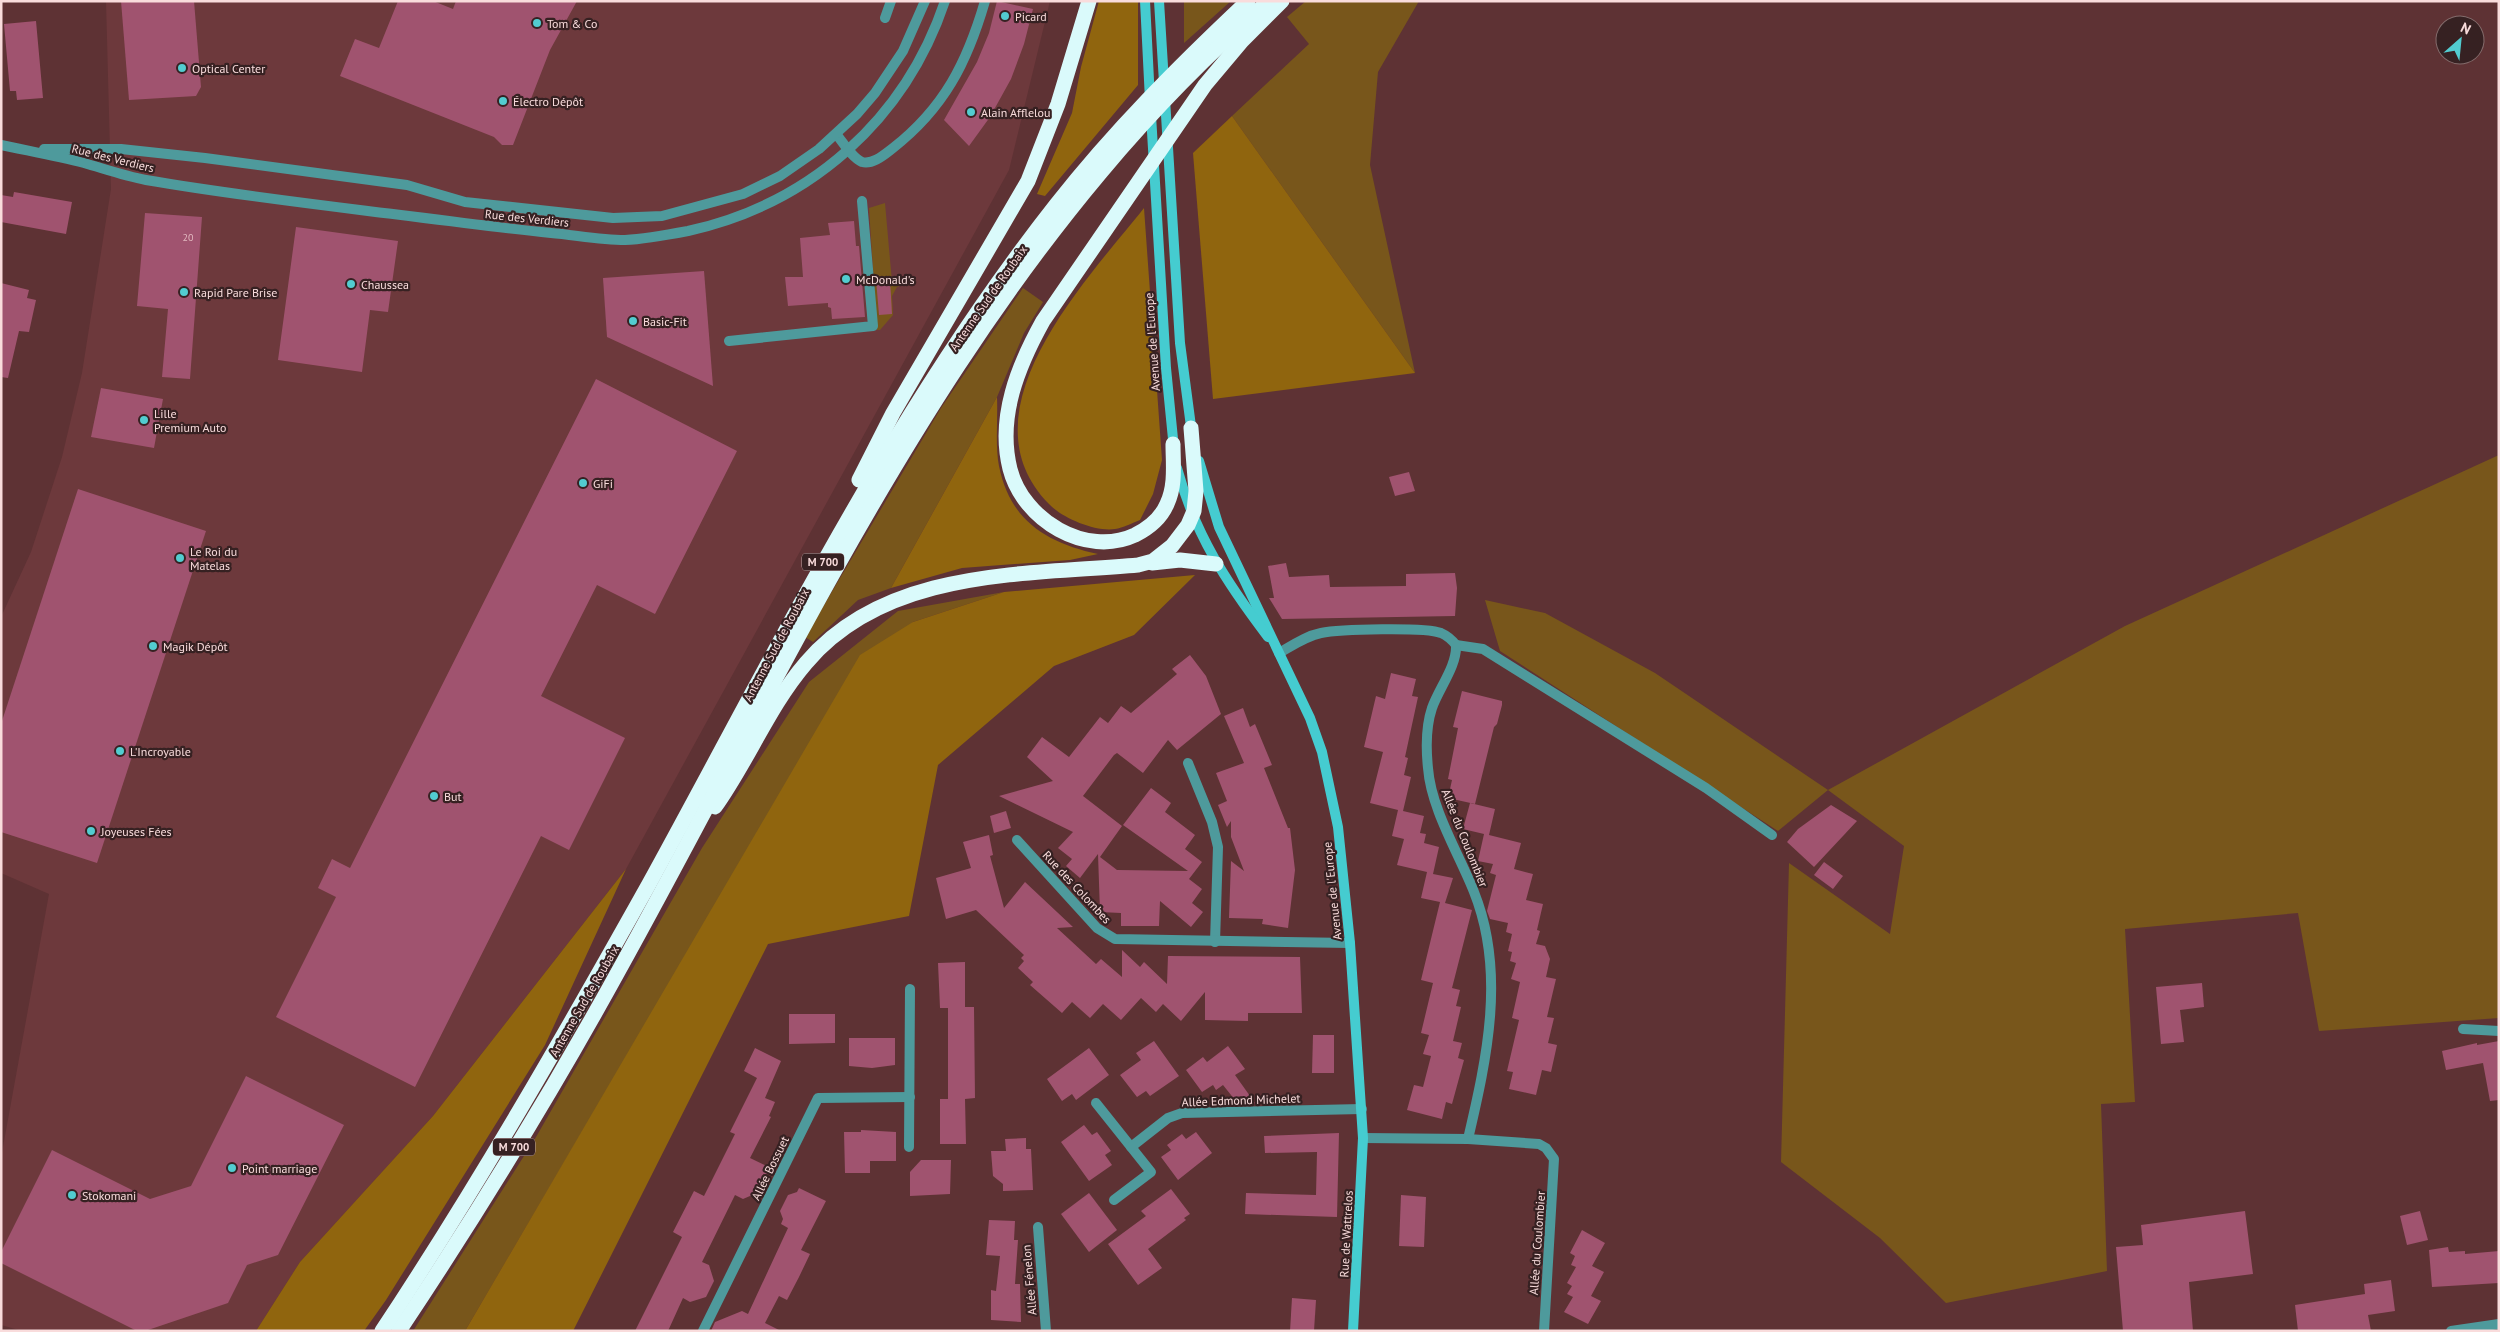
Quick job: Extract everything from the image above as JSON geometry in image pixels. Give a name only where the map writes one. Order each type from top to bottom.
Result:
[{"type":"highway","points":[[787,626],[893,414],[1028,181],[1058,104],[1089,1]]},
{"type":"highway","name":"Antenne Sud de Roubaix","points":[[382,1331],[480,1179],[649,884],[787,626],[896,437],[961,336],[1032,237],[1078,178],[1131,118],[1248,1]]},
{"type":"highway","name":"Antenne Sud de Roubaix","points":[[399,1331],[558,1076],[624,961],[857,531],[914,436],[1009,292],[1072,208],[1114,159],[1202,64],[1269,1]]},
{"type":"highway","points":[[1173,444],[1172,491],[1162,514],[1154,523],[1144,531],[1123,539],[1098,542],[1083,540],[1052,525],[1026,500],[1016,486],[1010,469],[1008,451],[1008,406],[1022,361],[1043,321],[1205,85],[1242,41],[1282,1]]},
{"type":"highway","points":[[1138,565],[1153,561],[1172,546],[1192,515],[1197,501],[1191,428]]},
{"type":"highway","points":[[678,859],[730,786],[793,680],[819,648],[852,623],[878,607],[912,593],[941,585],[977,579],[1180,560],[1216,564]]},
{"type":"street","points":[[885,18],[891,1]]},
{"type":"street","name":"Rue des Verdiers","points":[[5,146],[121,149],[205,158],[407,185],[466,202],[588,216],[639,218],[662,216],[743,194],[786,172],[836,134],[857,114],[890,72],[914,28],[925,1]]},
{"type":"street","name":"Rue des Verdiers","points":[[5,146],[164,183],[480,225],[625,240],[670,234],[746,214],[803,185],[849,149],[879,118],[905,84],[924,52],[945,1]]},
{"type":"street","points":[[836,134],[861,162],[878,159],[907,137],[937,106],[962,66],[985,1]]},
{"type":"street","name":"Avenue de l'Europe","points":[[1159,2],[1180,343],[1191,428],[1208,494],[1219,527],[1307,710],[1322,752],[1338,827],[1350,943],[1363,1138]]},
{"type":"street","name":"Avenue de l'Europe","points":[[1145,3],[1159,261],[1173,444],[1183,488],[1192,515],[1216,564],[1279,652]]},
{"type":"street","points":[[728,341],[873,326],[862,201]]},
{"type":"street","points":[[1279,652],[1306,638],[1322,633],[1349,630],[1431,630],[1450,638],[1456,645],[1483,649],[1706,788],[1772,835]]},
{"type":"street","name":"Allée du Coulombier","points":[[1456,645],[1454,659],[1431,710],[1426,739],[1428,770],[1435,799],[1474,894],[1486,936],[1489,959],[1491,993],[1489,1034],[1468,1139]]},
{"type":"street","points":[[1188,763],[1212,822],[1218,847],[1215,942]]},
{"type":"street","name":"Rue des Colombes","points":[[1018,840],[1097,928],[1106,934],[1124,940],[1350,943]]},
{"type":"street","points":[[909,1147],[910,989]]},
{"type":"street","points":[[2463,1028],[2499,1031]]},
{"type":"street","name":"Allée Bossuet","points":[[703,1331],[818,1098],[910,1097]]},
{"type":"street","points":[[1096,1103],[1151,1172],[1114,1200]]},
{"type":"street","name":"Allée Edmond Michelet","points":[[1131,1147],[1168,1118],[1182,1113],[1362,1109]]},
{"type":"street","name":"Allée du Coulombier","points":[[1363,1138],[1468,1139],[1539,1144],[1546,1148],[1554,1159],[1544,1331]]},
{"type":"street","name":"Rue de Wattrelos","points":[[1354,1331],[1363,1138]]},
{"type":"street","name":"Allée Fénelon","points":[[1038,1227],[1046,1331]]},
{"type":"street","points":[[2451,1331],[2499,1324]]},
{"type":"shaded area","points":[[106,1],[1050,1],[1009,170],[626,869],[433,1116],[300,1262],[256,1331],[22,1331],[1,1325],[1,1158],[49,894],[1,873],[1,617],[31,552],[62,457],[82,373],[111,189]]},
{"type":"shaded area","points":[[1099,1],[1138,1],[1138,85],[1045,196],[1037,194],[1072,113],[1081,67]]},
{"type":"shaded area","points":[[1184,1],[1231,1],[1184,43]]},
{"type":"shaded area","points":[[1306,1],[1419,1],[1378,72],[1370,165],[1415,373],[1232,116],[1309,44],[1287,17]]},
{"type":"shaded area","points":[[1232,116],[1415,373],[1213,399],[1193,153]]},
{"type":"shaded area","points":[[885,203],[892,282],[905,280],[905,284],[897,287],[892,296],[893,315],[880,330],[877,330],[869,208]]},
{"type":"shaded area","points":[[1144,208],[1162,460],[1153,494],[1140,520],[1124,527],[1098,528],[1070,519],[1049,504],[1025,468],[1018,429],[1024,389],[1041,349],[1065,309],[1092,272]]},
{"type":"shaded area","points":[[1023,288],[1043,302],[1024,333],[997,397],[891,588],[858,600],[813,642],[805,637],[941,408]]},
{"type":"shaded area","points":[[997,397],[999,466],[1004,485],[1012,501],[1022,515],[1047,536],[1098,554],[1070,560],[962,568],[891,588]]},
{"type":"shaded area","points":[[2499,455],[2499,1018],[2319,1031],[2298,913],[2125,929],[2135,1102],[2101,1104],[2107,1271],[1946,1303],[1880,1238],[1781,1162],[1789,863],[1890,934],[1904,846],[1828,790],[2125,626]]},
{"type":"shaded area","points":[[1195,575],[1134,635],[1054,666],[938,765],[909,916],[768,944],[573,1331],[465,1331],[860,655],[913,622],[1004,592]]},
{"type":"shaded area","points":[[1004,592],[913,622],[713,909],[465,1331],[413,1331],[536,1137],[702,848],[809,682],[898,611]]},
{"type":"shaded area","points":[[1485,600],[1545,613],[1655,673],[1828,790],[1778,831],[1500,651]]},
{"type":"shaded area","points":[[626,869],[545,1045],[386,1300],[364,1331],[256,1331],[300,1262],[433,1116]]},
{"type":"building","points":[[121,1],[194,1],[201,87],[196,96],[129,100]]},
{"type":"building","points":[[398,1],[433,1],[453,9],[456,1],[577,1],[550,50],[513,145],[502,145],[494,137],[340,76],[355,39],[379,48]]},
{"type":"building","points":[[997,1],[1033,9],[1024,44],[1011,79],[990,117],[969,146],[944,120],[977,62],[989,33]]},
{"type":"building","points":[[36,21],[43,98],[17,100],[16,91],[10,91],[4,24]]},
{"type":"building","points":[[14,192],[72,202],[66,234],[1,222],[1,195],[13,197]]},
{"type":"building","points":[[145,213],[202,217],[190,379],[162,377],[168,309],[137,306]]},
{"type":"building","points":[[854,221],[856,246],[859,246],[865,317],[832,319],[831,308],[828,307],[828,303],[788,306],[785,277],[803,277],[800,238],[830,235],[828,223]]},
{"type":"building","points":[[296,227],[398,241],[388,312],[370,310],[362,372],[278,360]]},
{"type":"building","points":[[704,271],[713,386],[607,337],[603,278]]},
{"type":"building","points":[[876,279],[890,279],[892,314],[879,315]]},
{"type":"building","points":[[1,283],[29,290],[27,298],[36,300],[29,332],[19,331],[8,378],[1,377]]},
{"type":"building","points":[[596,379],[737,451],[655,614],[597,585],[541,696],[625,738],[569,850],[541,836],[415,1087],[276,1017],[336,897],[318,888],[332,859],[350,868]]},
{"type":"building","points":[[101,388],[163,399],[154,448],[91,437]]},
{"type":"building","points":[[1409,472],[1415,491],[1395,496],[1389,477]]},
{"type":"building","points":[[78,489],[206,531],[97,863],[1,832],[1,724]]},
{"type":"building","points":[[1286,563],[1289,577],[1329,575],[1330,587],[1406,586],[1406,574],[1455,573],[1457,588],[1455,616],[1282,619],[1269,598],[1274,598],[1268,566]]},
{"type":"building","points":[[1190,655],[1206,676],[1221,714],[1177,750],[1168,740],[1143,773],[1117,753],[1083,796],[1122,826],[1100,857],[1117,870],[1188,871],[1123,825],[1151,788],[1171,803],[1165,812],[1195,835],[1185,849],[1202,862],[1189,879],[1202,889],[1192,903],[1203,912],[1191,927],[1160,901],[1159,926],[1121,926],[1121,913],[1100,912],[1098,854],[1080,878],[1066,866],[1072,859],[1058,848],[1073,832],[999,796],[1053,781],[1027,757],[1042,737],[1069,757],[1100,717],[1108,723],[1121,706],[1131,713],[1177,674],[1172,669]]},
{"type":"building","points":[[1391,673],[1416,679],[1412,696],[1418,697],[1405,757],[1408,758],[1404,775],[1411,777],[1403,811],[1424,816],[1420,833],[1426,834],[1424,843],[1439,847],[1433,874],[1453,878],[1445,903],[1472,910],[1452,988],[1460,990],[1456,1006],[1461,1007],[1453,1041],[1462,1043],[1458,1058],[1464,1060],[1452,1104],[1446,1102],[1442,1119],[1407,1110],[1414,1085],[1423,1087],[1431,1056],[1423,1054],[1429,1035],[1421,1033],[1433,983],[1421,980],[1440,902],[1421,898],[1427,872],[1397,865],[1404,839],[1392,836],[1398,810],[1370,803],[1383,752],[1364,747],[1376,696],[1385,699]]},
{"type":"building","points":[[1462,691],[1502,701],[1475,804],[1448,798],[1452,780],[1448,779],[1458,728],[1453,727]]},
{"type":"building","points":[[1243,708],[1250,727],[1255,724],[1272,765],[1264,768],[1288,828],[1290,828],[1295,870],[1288,928],[1262,924],[1263,919],[1229,918],[1231,861],[1244,871],[1231,837],[1231,821],[1227,827],[1218,805],[1227,801],[1216,773],[1244,763],[1224,716]]},
{"type":"building","points":[[1470,803],[1495,809],[1489,835],[1521,843],[1514,869],[1533,874],[1526,900],[1543,904],[1537,930],[1540,931],[1536,944],[1545,946],[1550,959],[1546,977],[1556,979],[1547,1017],[1554,1018],[1548,1043],[1557,1045],[1551,1072],[1542,1070],[1536,1095],[1509,1089],[1513,1072],[1507,1071],[1519,1020],[1512,1018],[1520,982],[1511,979],[1516,963],[1510,961],[1512,952],[1508,951],[1512,934],[1506,932],[1508,923],[1490,919],[1487,911],[1496,875],[1490,873],[1493,864],[1478,861],[1484,834],[1463,829]]},
{"type":"building","points":[[1831,805],[1857,821],[1814,867],[1787,842],[1798,829]]},
{"type":"building","points":[[1006,811],[1011,828],[994,833],[990,816]]},
{"type":"building","points":[[989,835],[993,855],[990,856],[1004,908],[1025,882],[1073,927],[1057,928],[1096,964],[1101,959],[1122,977],[1122,950],[1140,967],[1144,962],[1167,984],[1168,956],[1300,957],[1302,1013],[1248,1013],[1248,1021],[1205,1020],[1205,992],[1181,1021],[1163,1004],[1156,1012],[1141,998],[1121,1020],[1103,1004],[1090,1018],[1072,1002],[1062,1013],[1030,985],[1033,982],[1018,968],[1024,961],[1021,958],[1024,955],[976,910],[946,919],[936,878],[971,868],[963,842]]},
{"type":"building","points":[[1824,862],[1843,876],[1833,889],[1814,875]]},
{"type":"building","points":[[965,962],[965,1007],[974,1007],[975,1098],[965,1099],[966,1144],[940,1144],[940,1099],[948,1099],[948,1008],[940,1008],[938,963]]},
{"type":"building","points":[[2202,983],[2204,1007],[2180,1010],[2184,1042],[2161,1044],[2156,987]]},
{"type":"building","points":[[789,1014],[835,1014],[835,1043],[789,1044]]},
{"type":"building","points":[[1313,1035],[1334,1035],[1334,1073],[1312,1073]]},
{"type":"building","points":[[849,1038],[895,1038],[895,1065],[872,1068],[849,1066]]},
{"type":"building","points":[[1154,1041],[1179,1076],[1150,1096],[1146,1091],[1137,1097],[1120,1075],[1141,1060],[1136,1053]]},
{"type":"building","points":[[2499,1041],[2499,1100],[2490,1101],[2483,1063],[2446,1070],[2442,1051],[2477,1043],[2477,1045]]},
{"type":"building","points":[[1228,1046],[1245,1069],[1235,1075],[1255,1103],[1253,1105],[1239,1105],[1223,1085],[1216,1090],[1213,1085],[1202,1092],[1186,1070],[1203,1057],[1207,1062]]},
{"type":"building","points":[[755,1048],[781,1061],[765,1098],[775,1102],[769,1116],[771,1117],[750,1158],[775,1170],[773,1174],[763,1174],[764,1179],[757,1193],[743,1199],[735,1195],[702,1262],[709,1265],[714,1281],[706,1297],[690,1302],[683,1298],[668,1331],[635,1331],[682,1237],[673,1232],[694,1191],[704,1196],[735,1134],[730,1132],[757,1078],[744,1071]]},
{"type":"building","points":[[1089,1048],[1109,1075],[1076,1100],[1072,1094],[1062,1101],[1047,1079]]},
{"type":"building","points":[[246,1076],[344,1125],[278,1255],[247,1265],[228,1303],[145,1331],[137,1331],[1,1263],[1,1252],[52,1150],[150,1199],[191,1186]]},
{"type":"building","points":[[1084,1125],[1092,1135],[1097,1132],[1111,1151],[1105,1155],[1112,1165],[1089,1181],[1061,1142]]},
{"type":"building","points":[[861,1130],[896,1132],[896,1161],[870,1161],[870,1173],[845,1173],[844,1132],[861,1132]]},
{"type":"building","points":[[1196,1132],[1212,1153],[1178,1180],[1161,1157],[1171,1150],[1167,1145],[1182,1134],[1186,1139]]},
{"type":"building","points":[[1339,1133],[1337,1217],[1245,1214],[1246,1193],[1316,1195],[1317,1152],[1265,1153],[1264,1136]]},
{"type":"building","points":[[1026,1138],[1026,1149],[1031,1149],[1033,1190],[1003,1191],[1003,1184],[993,1176],[991,1151],[1006,1151],[1005,1139]]},
{"type":"building","points":[[921,1160],[951,1160],[950,1194],[910,1196],[910,1172]]},
{"type":"building","points":[[799,1188],[826,1201],[801,1250],[810,1254],[799,1277],[787,1300],[779,1296],[765,1323],[781,1331],[711,1331],[715,1322],[742,1311],[748,1314],[788,1228],[781,1224],[783,1219],[780,1211],[788,1195],[797,1192]]},
{"type":"building","points":[[1171,1189],[1190,1214],[1184,1218],[1186,1220],[1148,1249],[1162,1268],[1138,1285],[1108,1244],[1146,1216],[1141,1211]]},
{"type":"building","points":[[1089,1193],[1117,1230],[1089,1252],[1061,1214]]},
{"type":"building","points":[[1401,1195],[1426,1197],[1424,1247],[1399,1246]]},
{"type":"building","points":[[2245,1211],[2253,1274],[2189,1282],[2193,1331],[2123,1331],[2116,1247],[2143,1245],[2141,1225]]},
{"type":"building","points":[[2420,1211],[2428,1240],[2407,1245],[2400,1216]]},
{"type":"building","points":[[989,1220],[1015,1221],[1014,1240],[1018,1240],[1015,1284],[1020,1284],[1021,1322],[991,1320],[991,1290],[996,1291],[1000,1256],[986,1255]]},
{"type":"building","points":[[1582,1230],[1605,1243],[1592,1266],[1604,1272],[1591,1296],[1601,1301],[1588,1324],[1564,1312],[1573,1297],[1567,1294],[1572,1286],[1567,1283],[1576,1267],[1571,1265],[1575,1256],[1570,1253]]},
{"type":"building","points":[[2448,1247],[2449,1252],[2465,1251],[2465,1254],[2499,1251],[2499,1283],[2432,1287],[2429,1250]]},
{"type":"building","points":[[2391,1280],[2395,1311],[2368,1315],[2371,1331],[2298,1331],[2295,1305],[2365,1294],[2364,1284]]},
{"type":"building","points":[[1292,1298],[1316,1300],[1314,1331],[1290,1331]]},
{"type":"place","name":"Picard","points":[[1005,16]]},
{"type":"place","name":"Tom & Co","points":[[537,23]]},
{"type":"place","name":"Optical Center","points":[[182,68]]},
{"type":"place","name":"Électro Dépôt","points":[[503,101]]},
{"type":"place","name":"Alain Afflelou","points":[[971,112]]},
{"type":"place","name":"McDonald's","points":[[846,279]]},
{"type":"place","name":"Chaussea","points":[[351,284]]},
{"type":"place","name":"Rapid Pare Brise","points":[[184,292]]},
{"type":"place","name":"Basic-Fit","points":[[633,321]]},
{"type":"place","name":"Lille Premium Auto","points":[[144,420]]},
{"type":"place","name":"GiFi","points":[[583,483]]},
{"type":"place","name":"Le Roi du Matelas","points":[[180,558]]},
{"type":"place","name":"Magik Dépôt","points":[[153,646]]},
{"type":"place","name":"L'Incroyable","points":[[120,751]]},
{"type":"place","name":"But","points":[[434,796]]},
{"type":"place","name":"Joyeuses Fées","points":[[91,831]]},
{"type":"place","name":"Point marriage","points":[[232,1168]]},
{"type":"place","name":"Stokomani","points":[[72,1195]]}]
